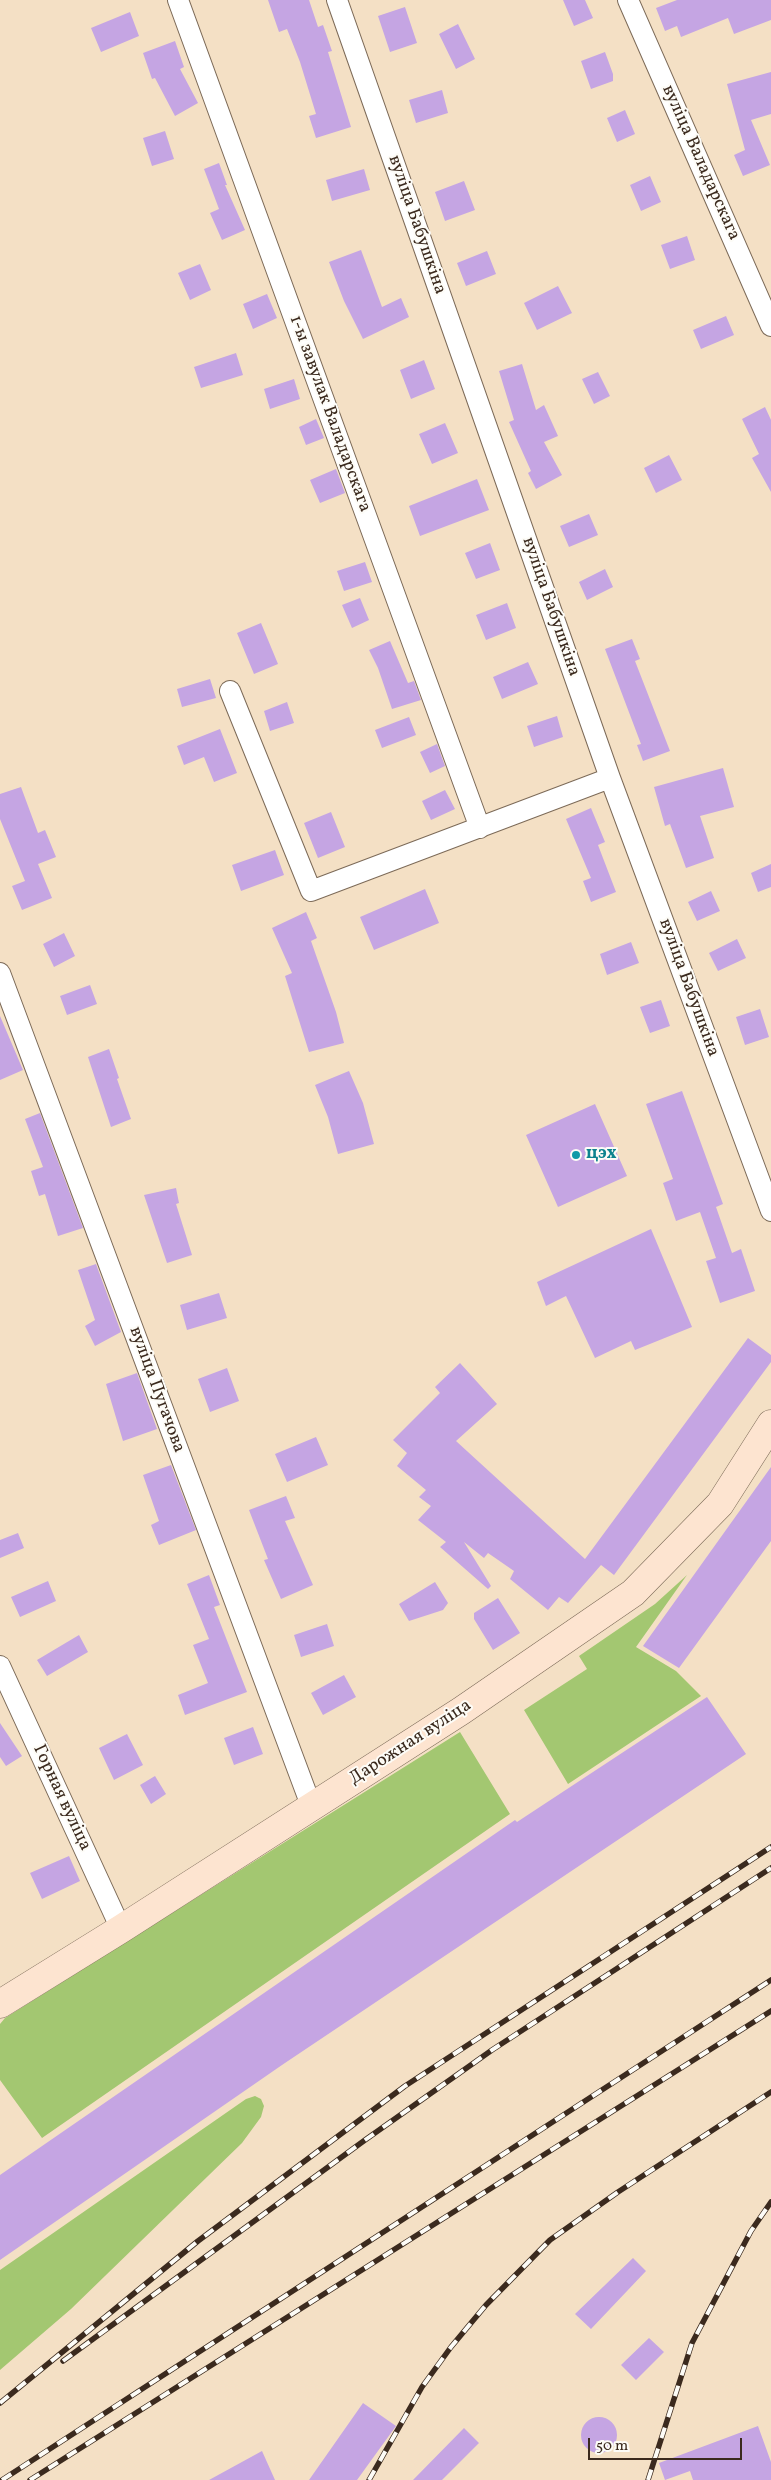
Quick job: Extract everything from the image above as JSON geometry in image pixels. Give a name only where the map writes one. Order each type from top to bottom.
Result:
[{"type":"street","name":"1-ы завулак Валадарскага","points":[[178,0],[480,828]]},
{"type":"street","name":"вуліца Бабушкіна","points":[[337,0],[610,778],[771,1211]]},
{"type":"street","name":"вуліца Валадарскага","points":[[628,0],[771,326]]},
{"type":"street","points":[[230,691],[311,891],[610,778]]},
{"type":"street","name":"вуліца Пугачова","points":[[0,973],[312,1808]]},
{"type":"street","name":"Дарожная вуліца","points":[[0,2004],[312,1808],[461,1711],[633,1593],[720,1504],[771,1424]]},
{"type":"street","name":"Горная вуліца","points":[[0,1666],[121,1929]]},
{"type":"green space","points":[[687,1575],[636,1647],[676,1671],[701,1696],[568,1784],[524,1710],[587,1669],[579,1656],[655,1604]]},
{"type":"green space","points":[[460,1732],[510,1814],[42,2138],[0,2080],[0,2024],[5,2018]]},
{"type":"green space","points":[[255,2096],[261,2099],[264,2106],[261,2117],[242,2143],[71,2309],[0,2370],[0,2270],[246,2099]]},
{"type":"building","points":[[268,0],[309,0],[318,27],[323,25],[332,51],[328,52],[351,127],[316,138],[309,116],[316,114],[300,62],[287,29],[279,32]]},
{"type":"building","points":[[563,0],[585,0],[593,18],[574,26]]},
{"type":"building","points":[[677,0],[771,0],[771,20],[734,34],[728,18],[681,37],[677,26],[665,31],[656,8]]},
{"type":"building","points":[[405,7],[417,43],[390,52],[378,16]]},
{"type":"building","points":[[130,12],[139,36],[101,52],[91,28]]},
{"type":"building","points":[[458,24],[475,59],[456,69],[439,34]]},
{"type":"building","points":[[175,41],[184,67],[180,69],[198,103],[175,116],[155,78],[152,79],[143,53]]},
{"type":"building","points":[[605,52],[613,74],[613,81],[591,89],[581,61]]},
{"type":"building","points":[[771,72],[771,114],[751,120],[770,165],[743,176],[734,155],[745,150],[727,84]]},
{"type":"building","points":[[442,90],[448,113],[416,123],[409,100]]},
{"type":"building","points":[[625,110],[635,134],[617,142],[607,118]]},
{"type":"building","points":[[165,131],[174,159],[152,166],[143,138]]},
{"type":"building","points":[[219,163],[227,185],[225,185],[245,230],[222,240],[210,213],[219,209],[204,169]]},
{"type":"building","points":[[364,169],[370,190],[332,201],[326,180]]},
{"type":"building","points":[[650,176],[661,202],[641,211],[630,185]]},
{"type":"building","points":[[464,181],[475,210],[445,221],[435,192]]},
{"type":"building","points":[[687,236],[695,260],[670,269],[661,245]]},
{"type":"building","points":[[361,250],[382,307],[401,298],[409,317],[363,339],[344,301],[329,262]]},
{"type":"building","points":[[487,251],[496,274],[466,286],[457,263]]},
{"type":"building","points":[[200,264],[211,290],[190,300],[178,273]]},
{"type":"building","points":[[558,286],[572,313],[537,330],[524,303]]},
{"type":"building","points":[[267,294],[277,318],[253,329],[243,304]]},
{"type":"building","points":[[726,316],[734,335],[701,349],[693,330]]},
{"type":"building","points":[[236,353],[243,375],[201,388],[194,367]]},
{"type":"building","points":[[424,360],[435,389],[411,399],[400,370]]},
{"type":"building","points":[[522,364],[536,410],[544,405],[558,436],[544,442],[562,475],[536,489],[528,473],[531,471],[509,422],[514,420],[499,371]]},
{"type":"building","points":[[598,372],[610,396],[594,404],[582,379]]},
{"type":"building","points":[[294,379],[300,399],[270,409],[264,389]]},
{"type":"building","points":[[765,407],[771,420],[771,492],[752,458],[759,454],[742,419]]},
{"type":"building","points":[[316,419],[324,438],[306,445],[299,427]]},
{"type":"building","points":[[445,423],[458,453],[432,464],[419,434]]},
{"type":"building","points":[[669,455],[682,480],[656,493],[644,468]]},
{"type":"building","points":[[336,469],[345,493],[320,503],[310,480]]},
{"type":"building","points":[[477,479],[489,510],[420,536],[409,506]]},
{"type":"building","points":[[589,514],[598,535],[569,547],[560,526]]},
{"type":"building","points":[[490,543],[500,570],[476,579],[465,553]]},
{"type":"building","points":[[365,562],[372,582],[344,591],[337,571]]},
{"type":"building","points":[[605,569],[613,587],[587,600],[579,582]]},
{"type":"building","points":[[360,598],[369,620],[352,628],[342,605]]},
{"type":"building","points":[[507,603],[516,628],[486,640],[476,615]]},
{"type":"building","points":[[261,623],[278,664],[254,674],[237,633]]},
{"type":"building","points":[[632,639],[640,659],[635,661],[670,751],[643,761],[637,745],[641,744],[605,649]]},
{"type":"building","points":[[390,641],[408,683],[414,681],[421,700],[392,709],[378,668],[369,650]]},
{"type":"building","points":[[528,662],[538,684],[502,699],[493,677]]},
{"type":"building","points":[[210,679],[216,698],[182,707],[177,689]]},
{"type":"building","points":[[287,702],[294,723],[270,731],[264,711]]},
{"type":"building","points":[[557,716],[563,737],[534,747],[527,726]]},
{"type":"building","points":[[409,717],[416,735],[382,748],[375,730]]},
{"type":"building","points":[[220,729],[237,773],[214,782],[204,757],[184,765],[177,746]]},
{"type":"building","points":[[437,744],[445,766],[430,773],[420,752]]},
{"type":"building","points":[[723,768],[734,807],[700,816],[714,858],[686,868],[670,824],[665,826],[654,787]]},
{"type":"building","points":[[21,787],[38,833],[45,830],[56,857],[38,864],[52,898],[22,910],[12,886],[25,881],[0,819],[0,794]]},
{"type":"building","points":[[445,790],[455,809],[431,820],[422,801]]},
{"type":"building","points":[[591,808],[605,842],[598,845],[616,892],[591,902],[583,881],[591,878],[566,819]]},
{"type":"building","points":[[331,812],[345,847],[318,858],[304,823]]},
{"type":"building","points":[[275,850],[284,875],[241,891],[232,865]]},
{"type":"building","points":[[771,864],[771,887],[758,892],[751,873]]},
{"type":"building","points":[[425,889],[439,923],[374,950],[360,917]]},
{"type":"building","points":[[711,891],[720,911],[697,921],[688,902]]},
{"type":"building","points":[[306,912],[317,938],[311,941],[336,1012],[344,1043],[309,1052],[285,976],[292,973],[272,928]]},
{"type":"building","points":[[64,933],[75,956],[54,967],[43,944]]},
{"type":"building","points":[[737,939],[746,958],[718,971],[709,953]]},
{"type":"building","points":[[631,942],[639,963],[607,975],[600,954]]},
{"type":"building","points":[[90,985],[97,1004],[67,1015],[60,996]]},
{"type":"building","points":[[661,1000],[670,1026],[650,1033],[640,1007]]},
{"type":"building","points":[[760,1009],[769,1037],[745,1045],[736,1017]]},
{"type":"building","points":[[0,1016],[23,1070],[0,1080]]},
{"type":"building","points":[[109,1049],[131,1119],[111,1127],[88,1057]]},
{"type":"building","points":[[349,1071],[363,1103],[374,1144],[338,1154],[328,1117],[315,1085]]},
{"type":"building","points":[[682,1091],[723,1204],[716,1207],[732,1253],[741,1249],[755,1291],[720,1303],[706,1261],[716,1258],[700,1212],[676,1221],[663,1183],[673,1179],[646,1104]]},
{"type":"building","name":"цэх","points":[[595,1104],[627,1176],[558,1207],[526,1135]]},
{"type":"building","points":[[40,1113],[83,1228],[58,1236],[45,1194],[39,1196],[31,1171],[43,1167],[25,1119]]},
{"type":"building","points":[[176,1188],[179,1203],[176,1204],[192,1255],[167,1263],[144,1195]]},
{"type":"building","points":[[651,1229],[692,1327],[635,1350],[631,1341],[595,1358],[566,1296],[546,1306],[537,1282]]},
{"type":"building","points":[[96,1264],[121,1332],[95,1346],[85,1326],[95,1320],[78,1270]]},
{"type":"building","points":[[219,1293],[227,1318],[187,1330],[180,1305]]},
{"type":"building","points":[[748,1338],[771,1355],[771,1362],[614,1575],[601,1565],[568,1603],[559,1597],[548,1610],[510,1579],[514,1571],[488,1553],[484,1558],[464,1542],[491,1586],[488,1589],[440,1547],[446,1542],[418,1520],[431,1506],[419,1497],[426,1490],[397,1466],[407,1453],[393,1440],[440,1393],[435,1387],[460,1363],[497,1404],[456,1441],[585,1559]]},
{"type":"building","points":[[227,1368],[239,1401],[210,1412],[198,1379]]},
{"type":"building","points":[[137,1373],[157,1429],[123,1441],[106,1384]]},
{"type":"building","points":[[316,1437],[328,1465],[287,1482],[275,1454]]},
{"type":"building","points":[[171,1465],[196,1530],[159,1545],[151,1525],[159,1521],[143,1475]]},
{"type":"building","points":[[771,1467],[771,1541],[679,1668],[643,1646]]},
{"type":"building","points":[[286,1496],[295,1518],[285,1521],[313,1585],[281,1599],[264,1560],[268,1559],[249,1510]]},
{"type":"building","points":[[18,1533],[24,1548],[0,1558],[0,1540]]},
{"type":"building","points":[[209,1575],[220,1605],[214,1607],[247,1692],[185,1715],[178,1695],[208,1683],[193,1645],[209,1639],[187,1584]]},
{"type":"building","points":[[48,1581],[56,1601],[20,1617],[11,1597]]},
{"type":"building","points":[[435,1582],[448,1603],[443,1610],[409,1621],[399,1604]]},
{"type":"building","points":[[498,1598],[520,1633],[493,1650],[474,1619],[474,1613]]},
{"type":"building","points":[[327,1624],[334,1646],[301,1657],[294,1635]]},
{"type":"building","points":[[79,1635],[88,1652],[47,1676],[37,1660]]},
{"type":"building","points":[[344,1675],[356,1697],[323,1715],[311,1693]]},
{"type":"building","points":[[707,1697],[746,1754],[282,2065],[0,2260],[0,2175],[515,1820],[517,1822]]},
{"type":"building","points":[[0,1723],[22,1756],[6,1766],[0,1757]]},
{"type":"building","points":[[253,1727],[263,1754],[234,1765],[224,1738]]},
{"type":"building","points":[[127,1734],[143,1765],[114,1780],[99,1748]]},
{"type":"building","points":[[155,1776],[166,1794],[151,1804],[140,1785]]},
{"type":"building","points":[[69,1856],[80,1881],[42,1899],[30,1873]]},
{"type":"building","points":[[633,2258],[646,2271],[591,2329],[575,2314]]},
{"type":"building","points":[[649,2338],[664,2352],[636,2380],[621,2365]]},
{"type":"building","points":[[363,2403],[396,2426],[357,2480],[309,2480]]},
{"type":"building","points":[[599,2417],[606,2418],[612,2422],[616,2428],[616,2442],[612,2448],[606,2452],[599,2453],[592,2452],[586,2448],[582,2442],[581,2435],[582,2428],[586,2422],[592,2418]]},
{"type":"building","points":[[758,2426],[771,2462],[771,2480],[693,2480],[690,2471],[665,2480],[659,2463]]},
{"type":"building","points":[[464,2428],[479,2443],[442,2480],[413,2480]]},
{"type":"building","points":[[262,2451],[275,2480],[209,2480]]},
{"type":"railway","points":[[0,2403],[198,2241],[405,2086],[771,1847]]},
{"type":"railway","points":[[63,2361],[365,2140],[492,2050],[771,1868]]},
{"type":"railway","points":[[2,2480],[771,1980]]},
{"type":"railway","points":[[30,2480],[771,2011]]},
{"type":"railway","points":[[369,2480],[422,2387],[451,2347],[486,2305],[550,2240],[618,2192],[771,2092]]},
{"type":"railway","points":[[648,2480],[692,2343],[751,2231],[771,2202]]},
{"type":"place","name":"цэх","points":[[576,1155]]}]
